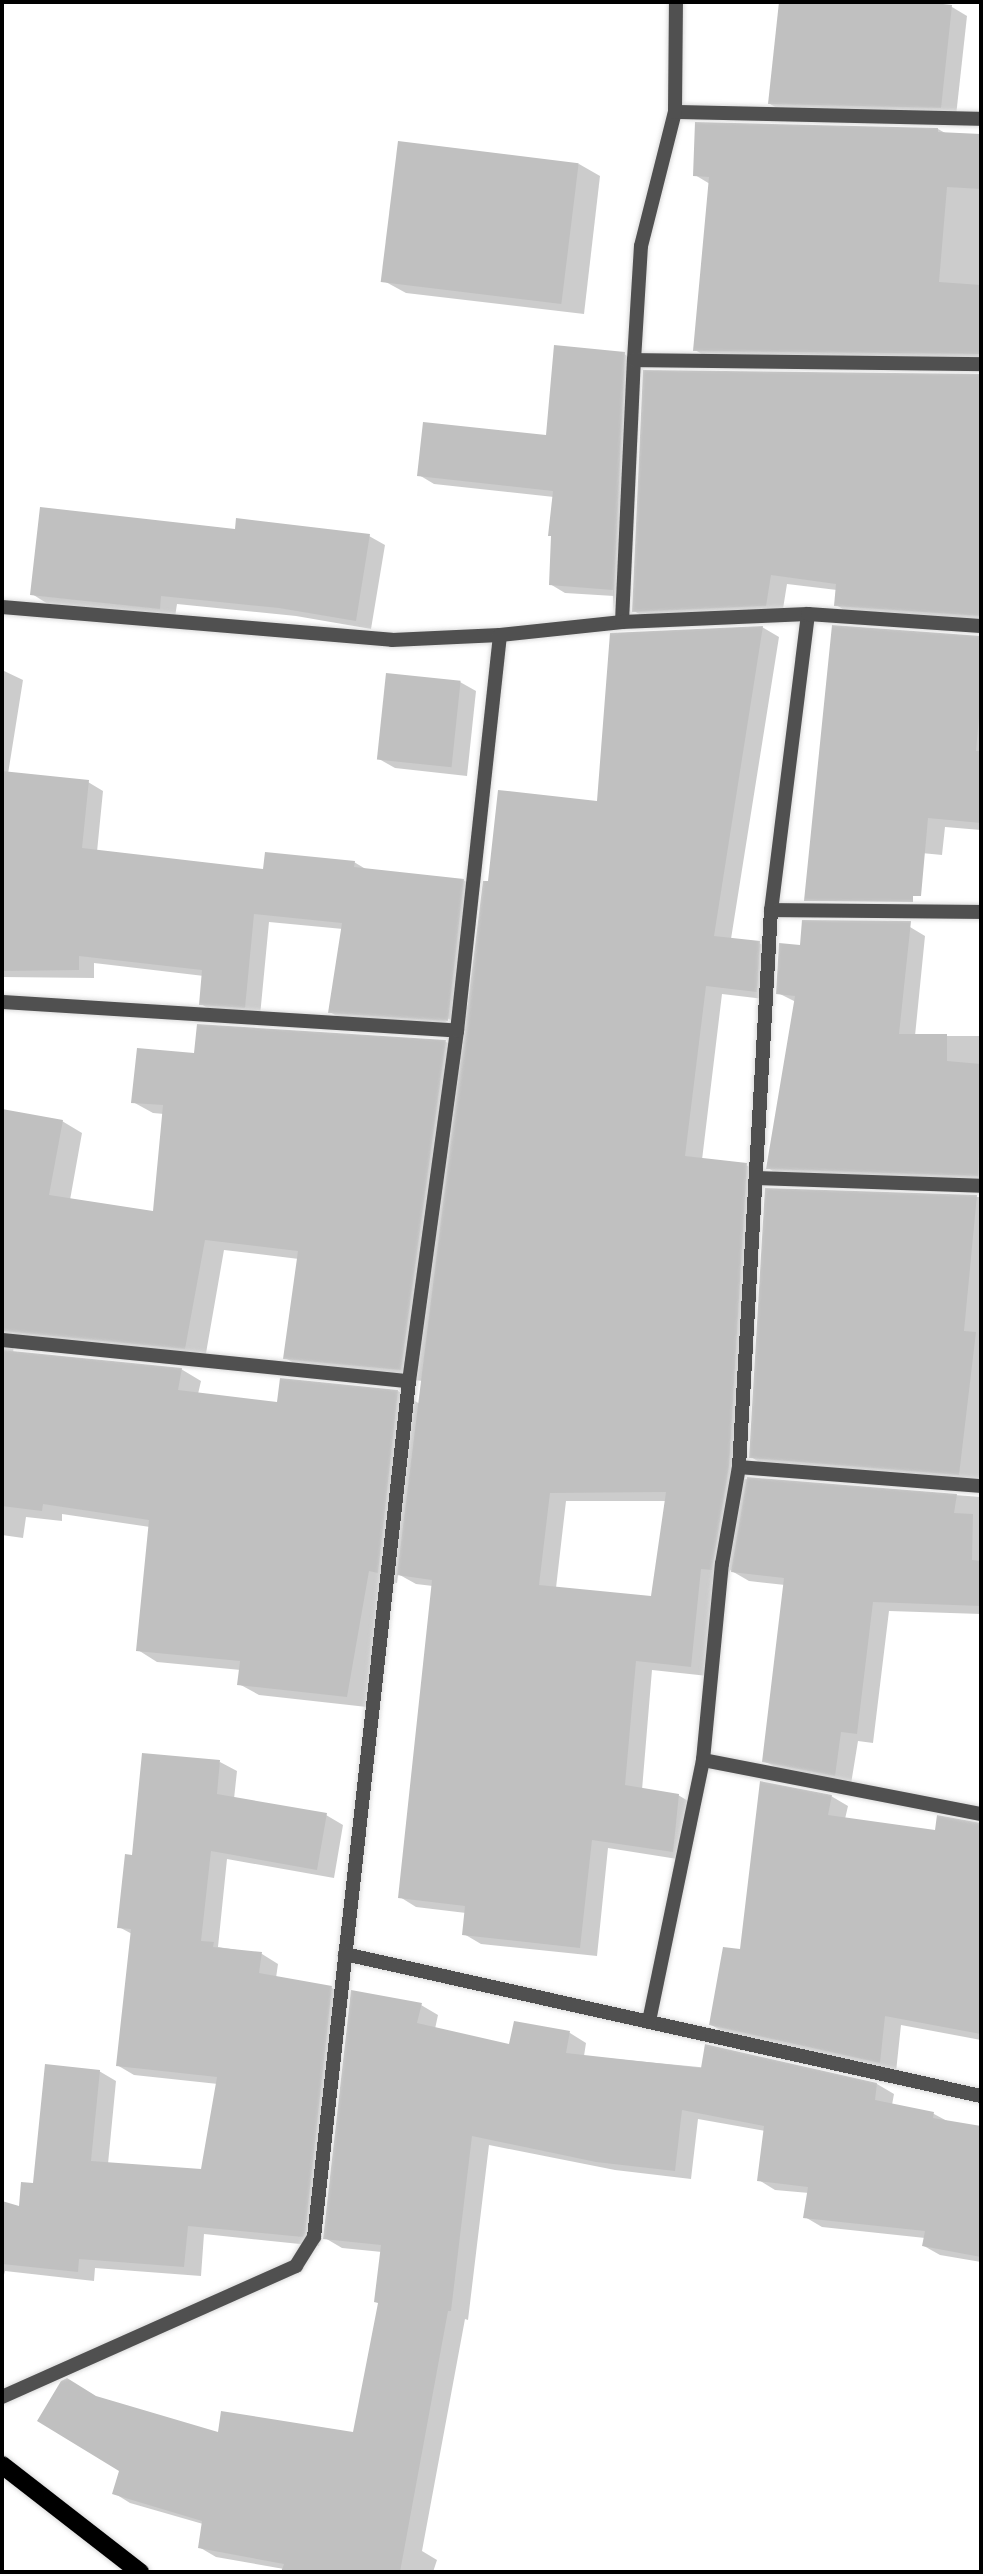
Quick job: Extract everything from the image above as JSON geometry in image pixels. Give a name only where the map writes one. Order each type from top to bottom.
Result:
[{"type":"main road","points":[[2,2465],[141,2572]]},
{"type":"street","points":[[622,622],[641,246],[675,113],[676,2]]},
{"type":"street","points":[[675,113],[981,119]]},
{"type":"street","points":[[634,360],[981,364]]},
{"type":"street","points":[[2,607],[392,640],[500,635],[622,622],[808,614],[981,626]]},
{"type":"street","points":[[649,2021],[703,1760],[722,1564],[738,1467],[771,910],[808,614]]},
{"type":"street","points":[[2,2397],[296,2266],[314,2237],[409,1381],[457,1031],[500,635]]},
{"type":"street","points":[[771,910],[981,912]]},
{"type":"street","points":[[2,1002],[457,1031]]},
{"type":"street","points":[[756,1178],[981,1186]]},
{"type":"street","points":[[2,1340],[409,1381]]},
{"type":"street","points":[[738,1467],[981,1486]]},
{"type":"street","points":[[703,1760],[981,1815]]},
{"type":"street","points":[[345,1954],[981,2096]]},
{"type":"building","points":[[779,2],[925,2],[952,5],[941,108],[768,104]]},
{"type":"building","points":[[695,122],[938,128],[938,132],[981,134],[981,189],[947,187],[939,282],[981,285],[981,354],[693,351],[709,177],[693,176]]},
{"type":"building","points":[[398,141],[579,163],[561,304],[381,282]]},
{"type":"building","points":[[554,345],[625,352],[613,613],[613,590],[549,585],[551,536],[548,536],[553,491],[417,476],[423,422],[546,435]]},
{"type":"building","points":[[643,370],[981,374],[981,616],[834,606],[836,584],[771,575],[766,606],[632,612]]},
{"type":"building","points":[[40,507],[235,529],[236,518],[370,534],[356,621],[279,608],[161,596],[160,609],[30,595]]},
{"type":"building","points":[[832,625],[981,636],[981,694],[976,751],[981,751],[981,823],[928,818],[921,896],[913,896],[913,902],[804,901]]},
{"type":"building","points":[[763,626],[714,936],[760,941],[757,992],[706,986],[685,1156],[747,1163],[729,1466],[712,1570],[701,1569],[691,1667],[636,1661],[625,1785],[679,1794],[673,1852],[592,1840],[580,1948],[462,1935],[465,1906],[398,1898],[432,1580],[397,1575],[483,881],[488,881],[498,790],[597,801],[610,633]],"holes":[[[666,1492],[651,1596],[539,1585],[550,1493]]]},
{"type":"building","points":[[386,673],[461,681],[451,767],[377,760]]},
{"type":"building","points":[[2,771],[89,780],[82,848],[263,869],[265,852],[355,861],[354,867],[464,879],[448,1021],[328,1013],[342,923],[254,914],[245,1008],[199,1005],[202,970],[79,956],[79,970],[2,971]]},
{"type":"building","points":[[802,920],[911,921],[899,1034],[947,1034],[947,1061],[981,1064],[978,1176],[766,1169],[795,996],[776,994],[779,943],[800,945]]},
{"type":"building","points":[[197,1024],[446,1040],[401,1370],[283,1359],[298,1251],[205,1240],[185,1349],[2,1331],[2,1109],[63,1120],[49,1195],[153,1211],[163,1105],[131,1103],[137,1048],[194,1053]]},
{"type":"building","points":[[765,1188],[977,1195],[964,1331],[976,1332],[959,1475],[749,1458]]},
{"type":"building","points":[[2,1350],[182,1368],[178,1390],[277,1402],[280,1378],[398,1390],[378,1573],[369,1571],[347,1697],[237,1685],[240,1661],[136,1651],[149,1520],[43,1504],[42,1511],[2,1506]]},
{"type":"building","points":[[747,1477],[957,1494],[954,1513],[973,1514],[972,1560],[981,1561],[981,1606],[873,1602],[857,1734],[841,1732],[835,1776],[762,1762],[784,1578],[731,1572]]},
{"type":"building","points":[[142,1753],[220,1760],[217,1794],[327,1813],[317,1870],[211,1851],[201,1941],[214,1942],[213,1947],[262,1952],[259,1973],[332,1986],[305,2234],[303,2237],[188,2226],[184,2267],[79,2259],[78,2272],[2,2264],[2,2201],[19,2206],[21,2182],[33,2183],[45,2064],[100,2070],[91,2161],[201,2169],[217,2077],[116,2066],[131,1929],[117,1928],[125,1854],[132,1855]]},
{"type":"building","points":[[760,1781],[832,1795],[828,1815],[935,1830],[937,1815],[981,1823],[981,2034],[885,2016],[880,2063],[709,2025],[723,1947],[740,1949]]},
{"type":"building","points":[[351,1990],[422,2003],[417,2023],[509,2044],[514,2021],[570,2031],[566,2053],[701,2068],[705,2044],[877,2083],[875,2100],[934,2112],[933,2118],[981,2126],[981,2257],[922,2246],[925,2231],[803,2218],[808,2187],[757,2181],[764,2126],[682,2110],[675,2171],[596,2162],[472,2136],[451,2311],[448,2311],[400,2572],[281,2572],[284,2564],[198,2548],[202,2521],[112,2494],[119,2471],[37,2421],[61,2381],[67,2378],[96,2396],[218,2432],[221,2411],[353,2432],[378,2303],[374,2302],[381,2245],[323,2239]]}]
